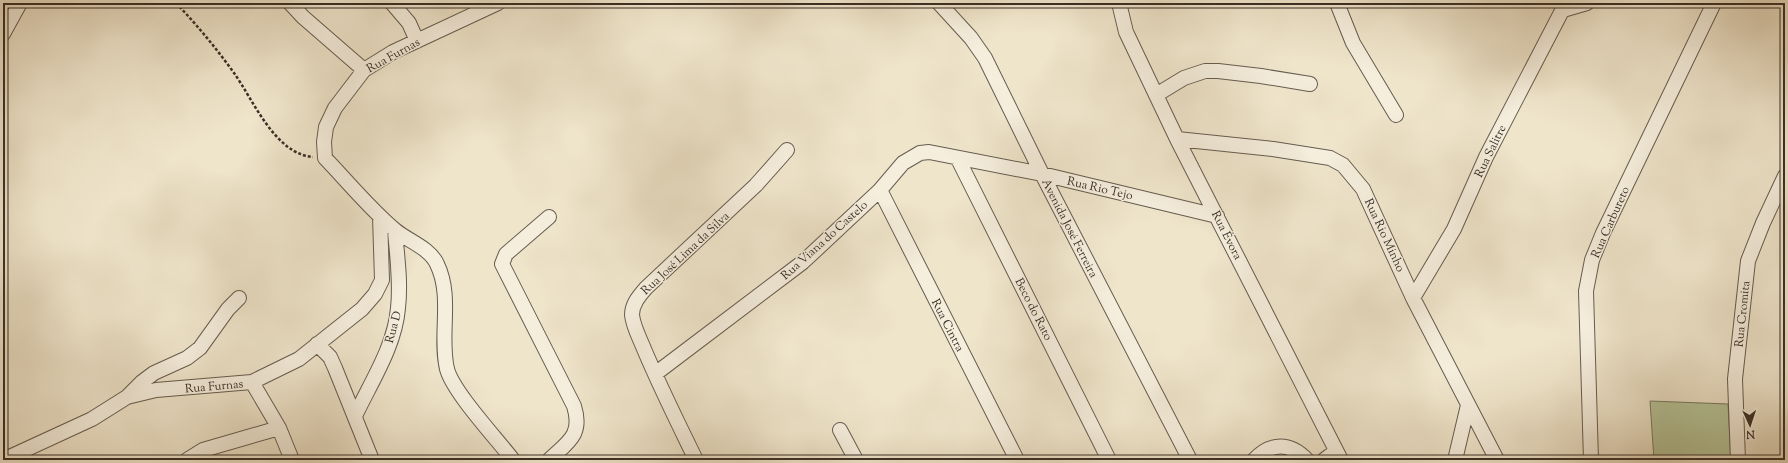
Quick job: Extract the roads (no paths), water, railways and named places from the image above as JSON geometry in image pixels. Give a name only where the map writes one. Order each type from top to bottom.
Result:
[{"type":"street","points":[[3,34],[20,3]]},
{"type":"street","points":[[290,3],[302,17],[364,70]]},
{"type":"street","points":[[392,3],[408,23],[417,41]]},
{"type":"street","name":"Avenida José Ferreira","points":[[939,3],[971,38],[985,58],[1042,174],[1190,460]]},
{"type":"street","points":[[1337,3],[1353,43],[1396,115]]},
{"type":"street","points":[[1565,6],[1587,3]]},
{"type":"street","name":"Rua Carbureto","points":[[1591,460],[1586,291],[1592,260],[1603,233],[1714,3]]},
{"type":"street","name":"Rua Furnas","points":[[6,459],[92,419],[127,397],[156,390],[252,382],[298,359],[362,309],[375,294],[382,280],[380,216],[325,158],[324,142],[326,127],[335,108],[364,70],[393,52],[493,4]]},
{"type":"street","name":"Rua Salitre","points":[[1413,298],[1454,229],[1486,157],[1565,6]]},
{"type":"street","name":"Rua Évora","points":[[1120,7],[1126,32],[1177,139],[1339,455]]},
{"type":"street","points":[[1156,95],[1184,78],[1205,71],[1262,76],[1310,84]]},
{"type":"street","name":"Rua Rio Minho","points":[[1177,139],[1273,149],[1330,158],[1343,165],[1363,188],[1413,298],[1497,460]]},
{"type":"street","name":"Rua José Lima da Silva","points":[[696,460],[655,374],[632,317],[633,309],[638,298],[756,185],[787,150]]},
{"type":"street","name":"Rua Viana do Castelo","points":[[655,374],[803,262],[880,190],[903,163],[920,153],[929,152],[958,159]]},
{"type":"street","name":"Rua Rio Tejo","points":[[958,159],[1042,174],[1217,216]]},
{"type":"street","name":"Beco do Rato","points":[[958,159],[1109,460]]},
{"type":"street","name":"Rua Cromita","points":[[1738,460],[1735,379],[1748,261],[1763,223],[1785,176]]},
{"type":"street","name":"Rua Cintra","points":[[880,190],[1016,460]]},
{"type":"street","points":[[380,216],[395,231],[426,252],[436,262],[442,276],[444,290],[447,370],[455,387],[513,460]]},
{"type":"street","points":[[549,217],[506,254],[502,264],[574,406],[578,418],[577,429],[574,437],[549,460]]},
{"type":"street","name":"Rua D","points":[[355,416],[384,356],[393,332],[398,309],[399,283],[395,231]]},
{"type":"street","points":[[127,397],[142,382],[154,373],[187,358],[200,348],[228,309],[239,298]]},
{"type":"street","points":[[317,344],[330,358],[372,460]]},
{"type":"street","points":[[252,382],[279,428],[292,460]]},
{"type":"street","points":[[1455,460],[1468,405]]},
{"type":"street","points":[[187,460],[279,428]]},
{"type":"street","points":[[840,430],[856,460]]},
{"type":"street","points":[[1254,460],[1261,453],[1270,448],[1280,446],[1295,450],[1307,460]]},
{"type":"street","points":[[1324,460],[1339,455]]}]
